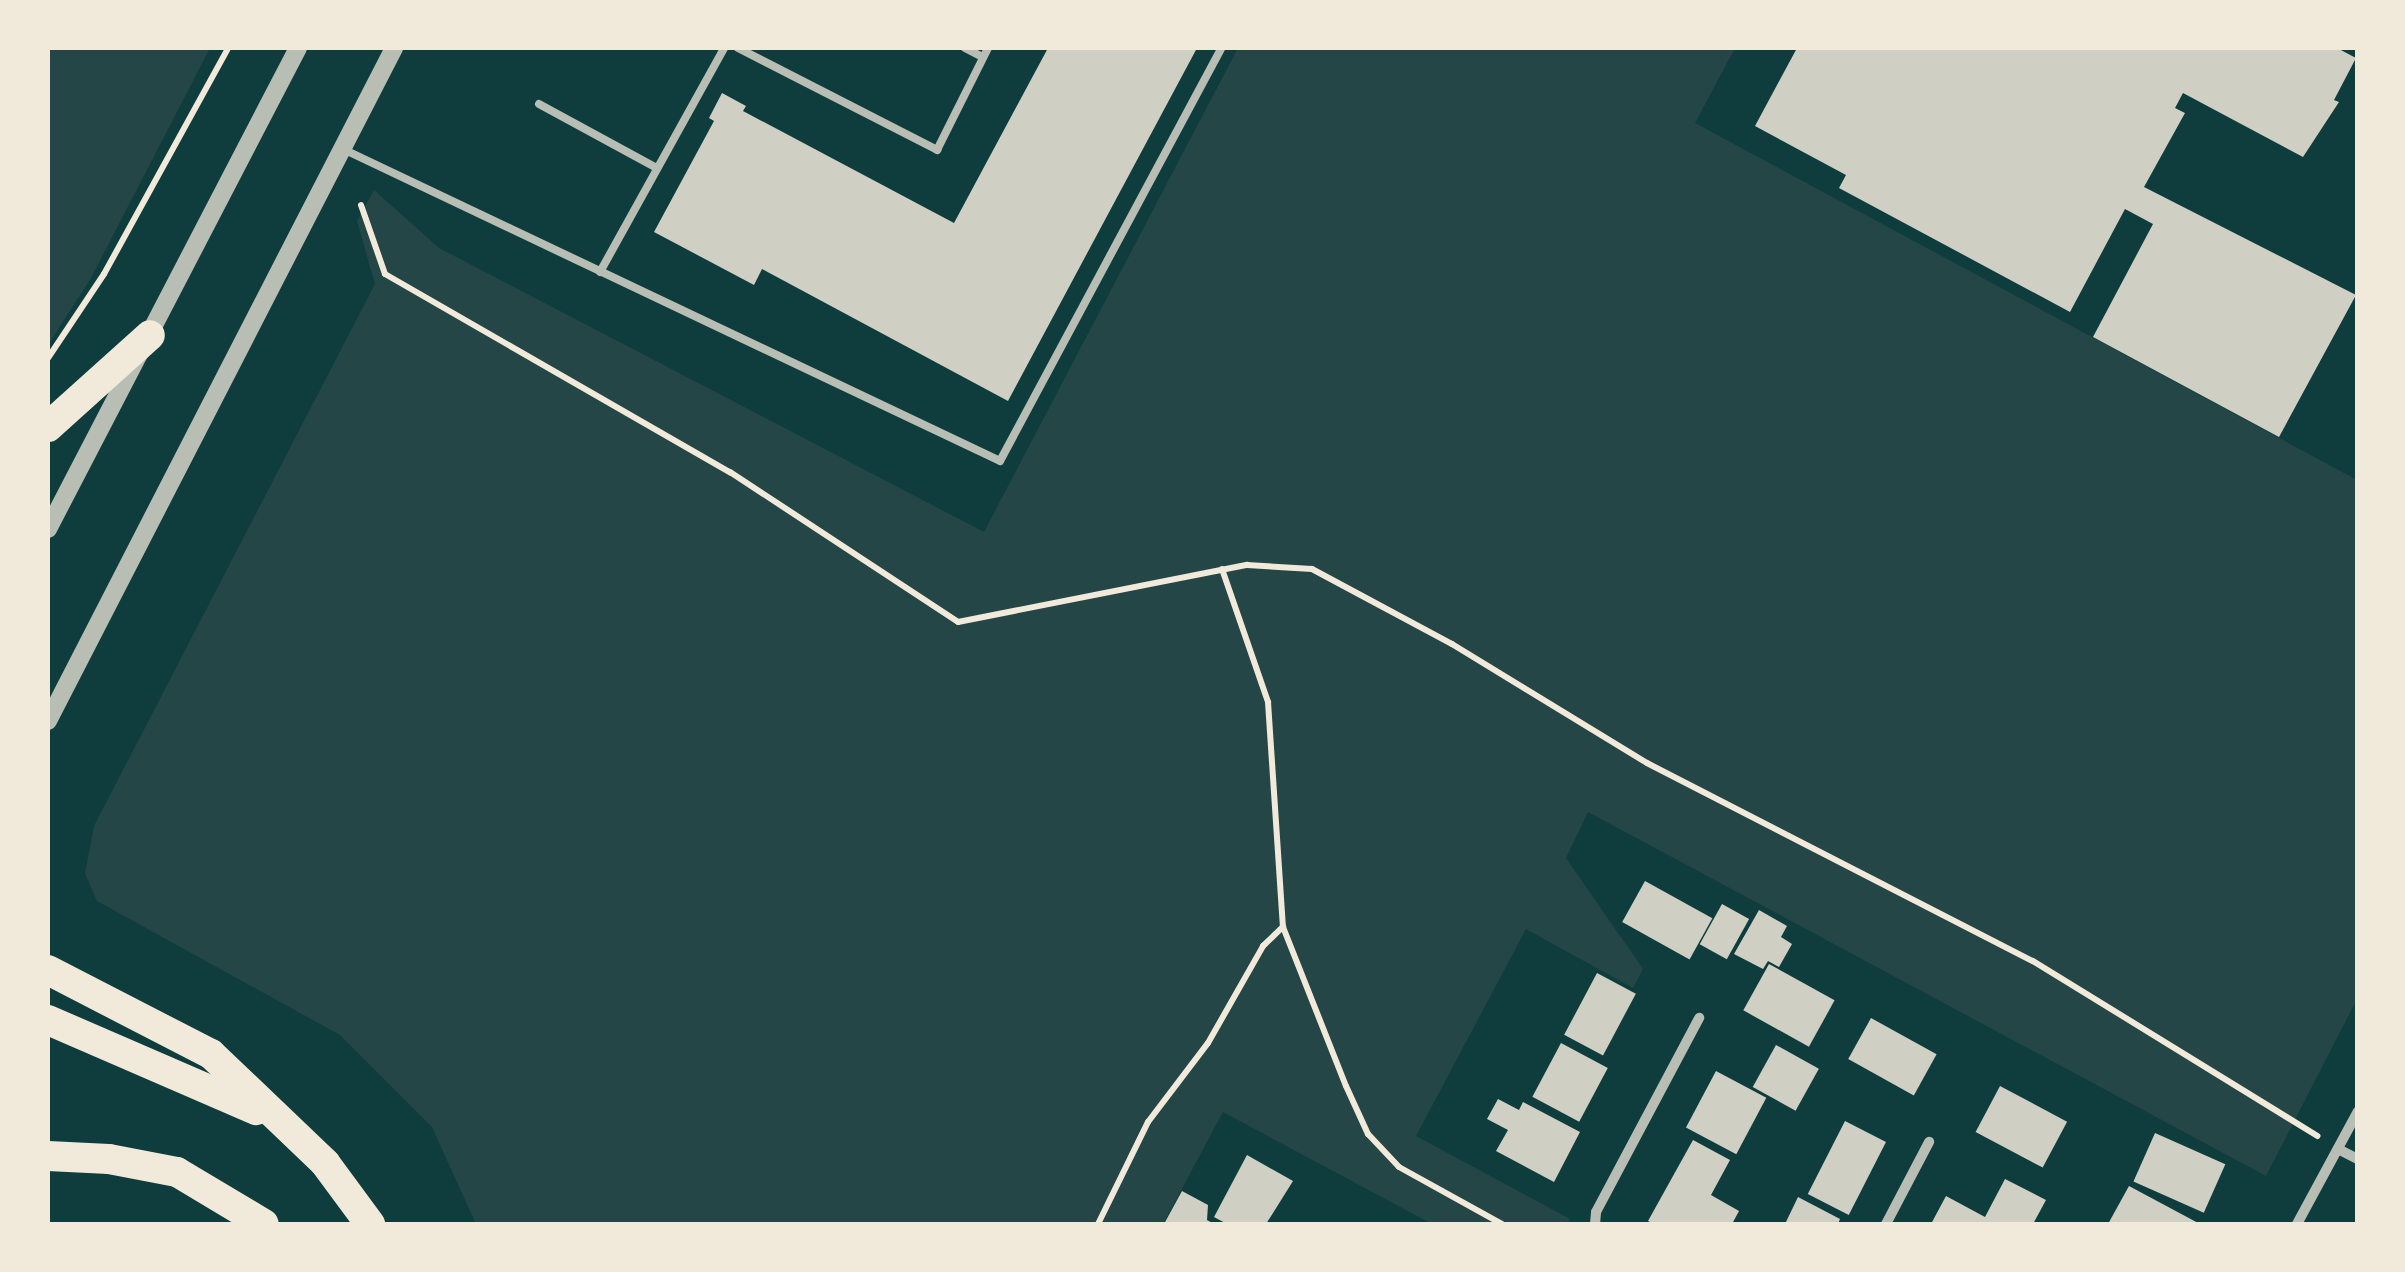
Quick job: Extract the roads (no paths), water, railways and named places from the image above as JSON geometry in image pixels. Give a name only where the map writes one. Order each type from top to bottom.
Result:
[{"type":"highway","points":[[48,427],[150,335]]},
{"type":"highway","points":[[48,970],[211,1054],[272,1117],[325,1163],[370,1224]]},
{"type":"highway","points":[[48,1020],[272,1117]]},
{"type":"highway","points":[[48,1156],[110,1158],[177,1172],[264,1224]]},
{"type":"street","points":[[48,528],[298,48]]},
{"type":"street","points":[[48,722],[394,48]]},
{"type":"street","points":[[1595,1224],[1596,1212],[1700,1018]]},
{"type":"street","points":[[2298,1224],[2358,1111]]},
{"type":"street","points":[[1886,1224],[1930,1142]]},
{"type":"street","points":[[2338,1149],[2358,1159]]},
{"type":"lane","points":[[600,272],[724,48]]},
{"type":"lane","points":[[738,48],[937,150],[988,48]]},
{"type":"lane","points":[[965,48],[983,57]]},
{"type":"lane","points":[[344,150],[1000,461],[1221,48]]},
{"type":"lane","points":[[539,104],[657,168]]}]
